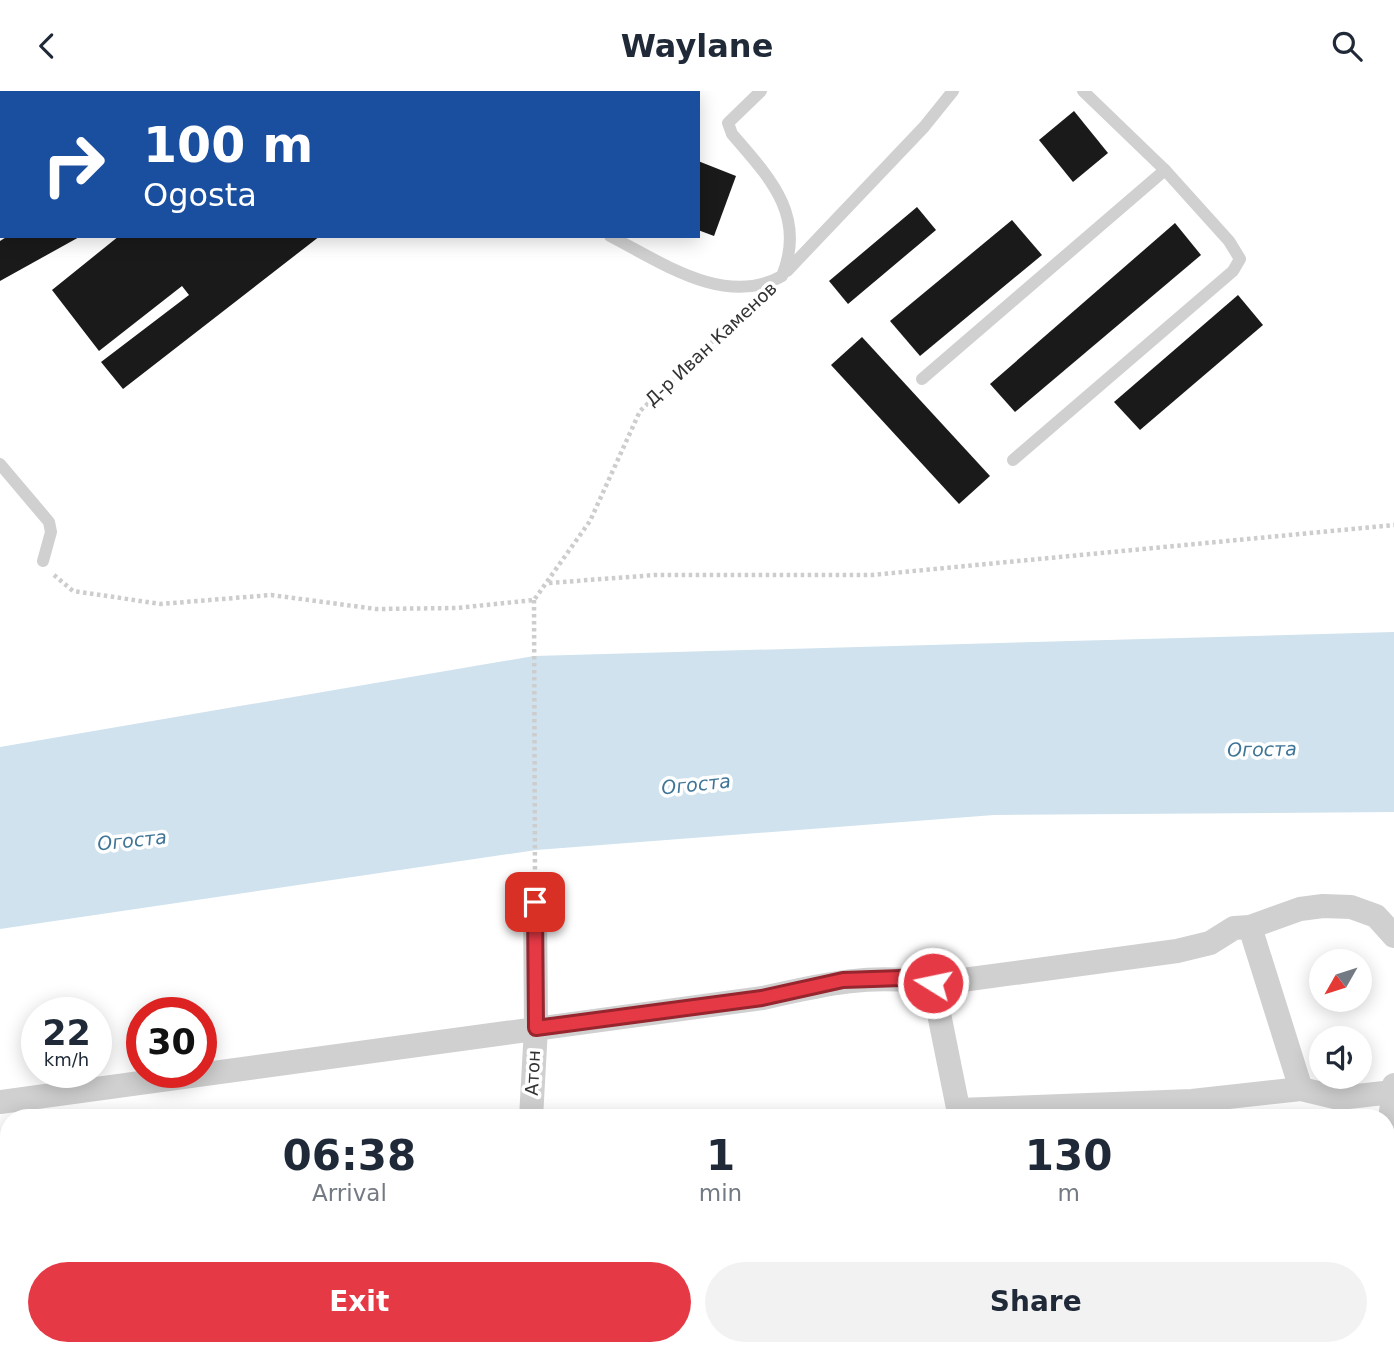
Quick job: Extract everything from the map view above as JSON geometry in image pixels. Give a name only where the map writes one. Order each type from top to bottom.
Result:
[{"type":"street","name":"Атон","points":[[532,1109],[536,1028],[535,902]]},
{"type":"street","points":[[0,1101],[762,998],[843,980],[902,978],[933,983],[1177,951],[1210,943],[1234,928],[1250,927],[1300,909],[1323,906],[1351,907],[1376,915],[1394,936]]},
{"type":"street","points":[[1250,927],[1301,1089]]},
{"type":"street","points":[[933,983],[959,1109]]},
{"type":"street","points":[[1049,1109],[1192,1101],[1301,1089],[1339,1098],[1393,1092],[1394,1085]]},
{"type":"lane","points":[[614,238],[687,275],[717,285],[746,289],[765,286],[782,276],[790,247],[789,229],[778,188],[732,134],[728,123],[761,91]]},
{"type":"lane","name":"Д-р Иван Каменов","points":[[782,276],[924,127],[953,91]]},
{"type":"lane","points":[[1013,460],[1238,266],[1240,259],[1237,251],[1165,170],[1083,91]]},
{"type":"lane","points":[[922,379],[1165,170]]},
{"type":"lane","points":[[0,464],[49,522],[51,532],[43,561]]},
{"type":"path","name":"Д-р Иван Каменов","points":[[534,600],[548,584],[590,521],[640,411],[782,276]]},
{"type":"path","points":[[548,584],[655,575],[872,575],[1394,526]]},
{"type":"path","points":[[43,561],[58,581],[73,591],[161,604],[271,595],[376,609],[443,608],[534,600],[535,902]]},
{"type":"water","name":"Огоста","points":[[1394,632],[1394,812],[994,815],[536,850],[0,929],[0,747],[534,656]]},
{"type":"building","points":[[1074,111],[1108,153],[1073,182],[1039,140]]},
{"type":"building","points":[[700,162],[736,176],[714,236],[700,231]]},
{"type":"building","points":[[917,207],[936,230],[848,304],[829,281]]},
{"type":"building","points":[[1012,220],[1042,255],[920,356],[890,321]]},
{"type":"building","points":[[1175,223],[1201,255],[1015,412],[990,384]]},
{"type":"building","points":[[5,238],[77,238],[0,281],[0,241]]},
{"type":"building","points":[[117,238],[317,238],[123,389],[101,362],[189,295],[182,286],[99,351],[52,290]]},
{"type":"building","points":[[1238,295],[1263,325],[1140,430],[1114,402]]},
{"type":"building","points":[[862,337],[990,476],[959,504],[831,365]]},
{"type":"route","points":[[535,902],[536,1028],[762,998],[843,980],[902,978],[933,983]]}]
